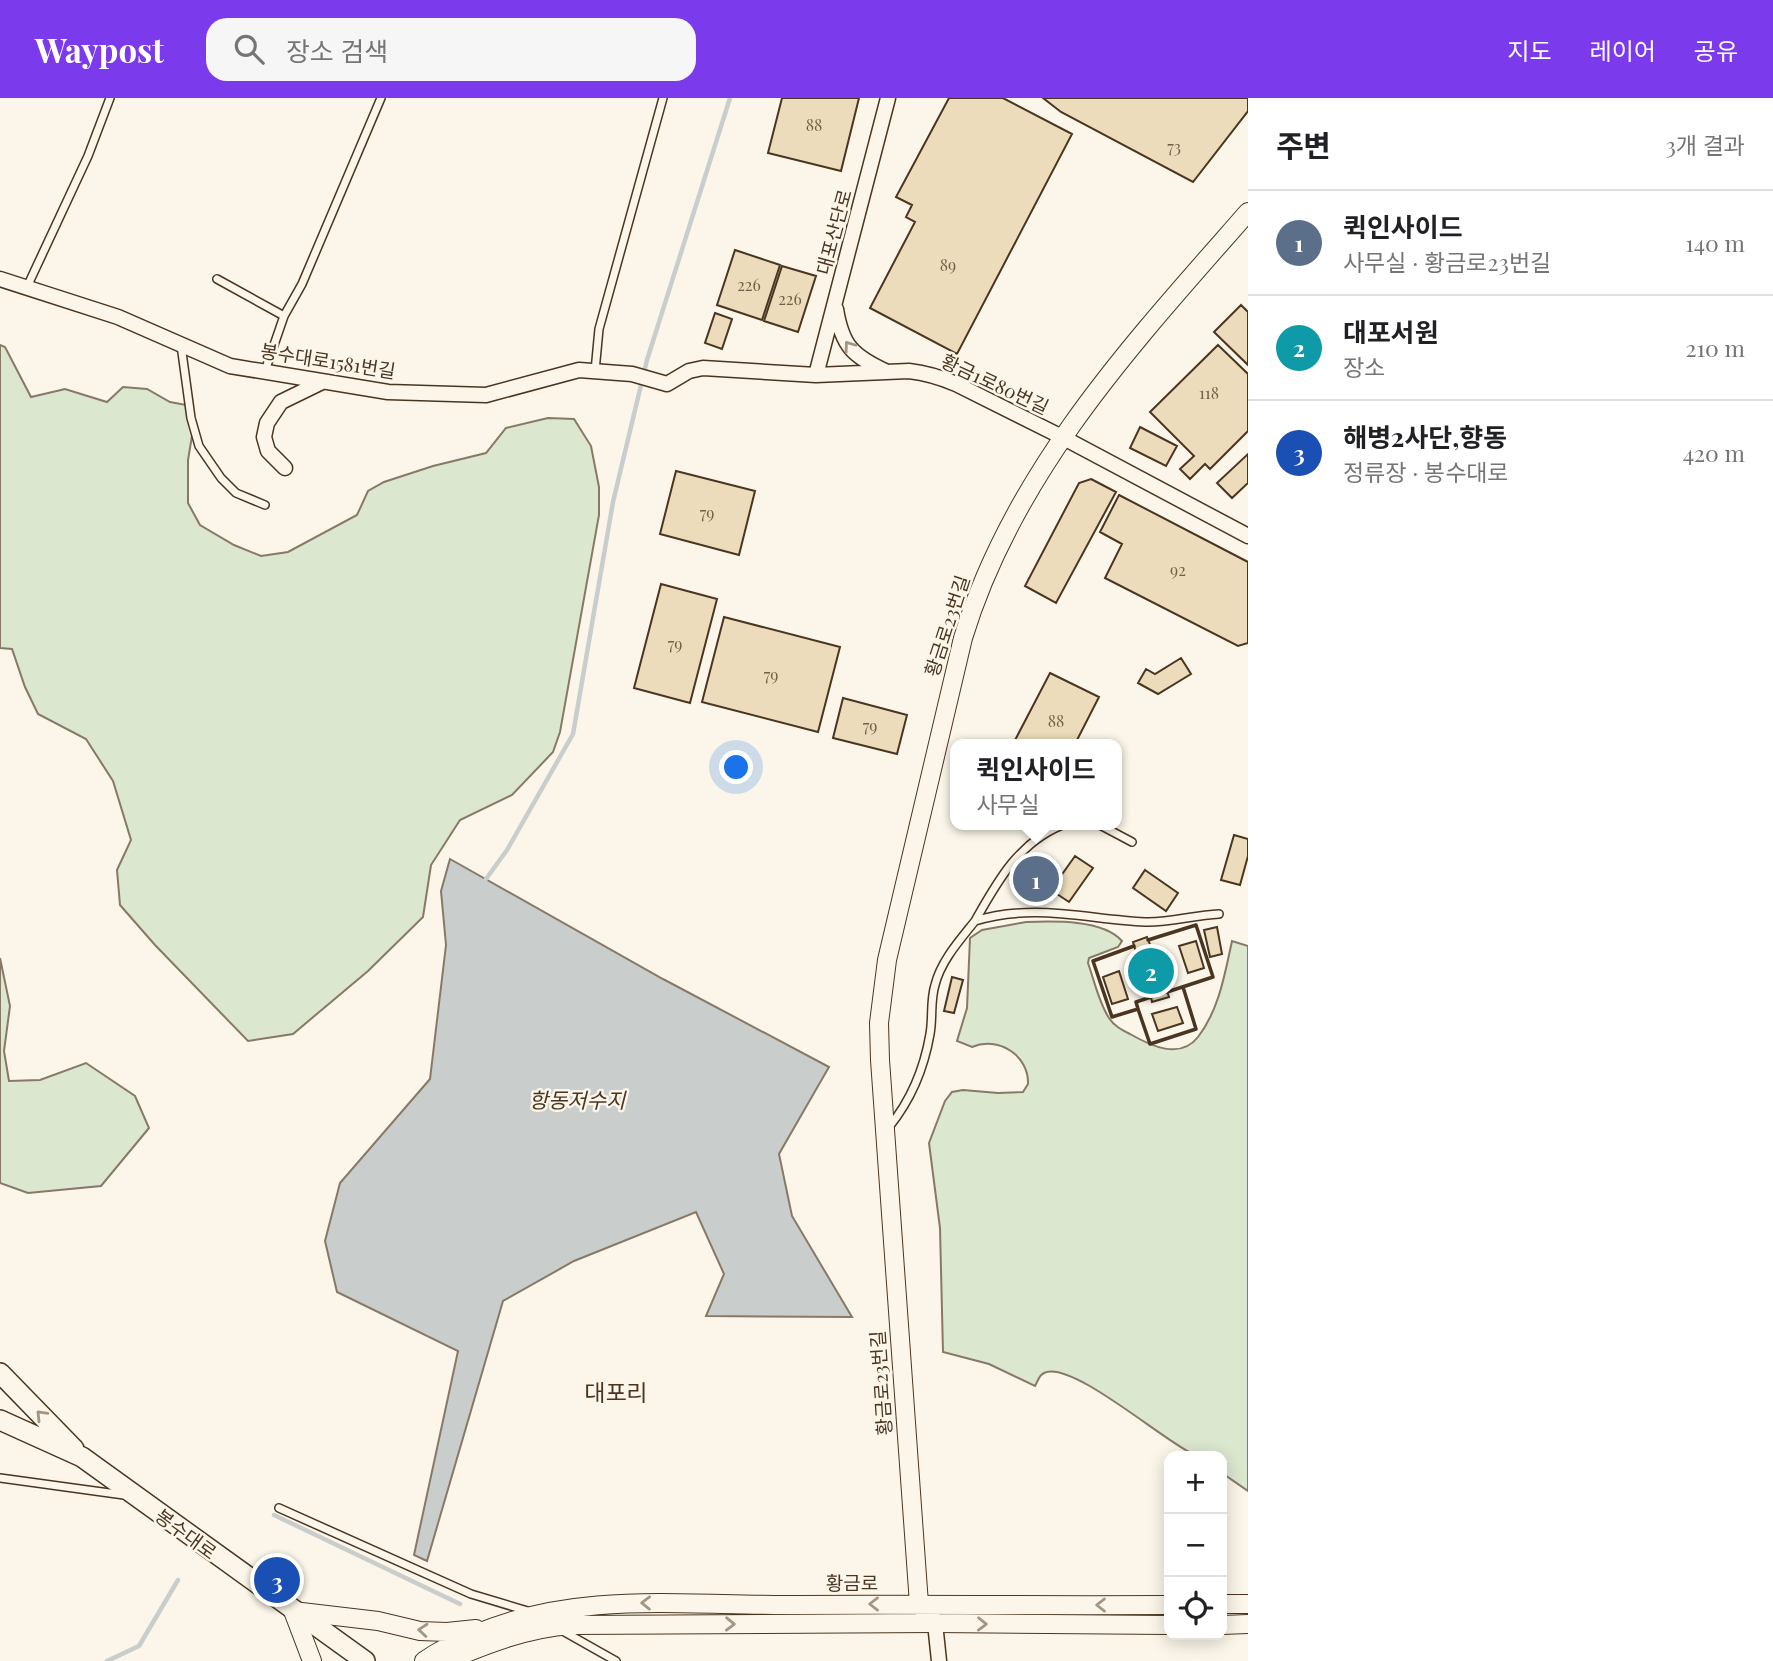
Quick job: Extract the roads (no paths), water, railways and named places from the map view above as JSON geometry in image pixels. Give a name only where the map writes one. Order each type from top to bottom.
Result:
[{"type":"main road","points":[[0,1373],[82,1457]]},
{"type":"main road","name":"봉수대로","points":[[0,1420],[82,1457],[365,1661]]},
{"type":"street","name":"대포산단로","points":[[816,375],[888,98]]},
{"type":"street","name":"황금로23번길","points":[[919,1604],[884,1133],[880,1060],[881,992],[948,695],[972,608],[1000,542],[1062,436],[1116,366],[1248,212]]},
{"type":"street","name":"봉수대로1581번길","points":[[0,279],[118,317],[230,366],[388,392],[486,395],[579,370],[632,374],[661,384]]},
{"type":"street","points":[[835,302],[842,334],[850,349],[865,362],[887,372]]},
{"type":"street","name":"황금1로80번길","points":[[661,384],[667,384],[690,371],[703,368],[816,375],[909,371],[939,376],[1062,436],[1248,536]]},
{"type":"street","points":[[285,468],[268,452],[264,438],[267,423],[281,402],[324,381]]},
{"type":"street","name":"황금로","points":[[424,1661],[491,1627],[535,1613],[576,1606],[634,1603],[1164,1605]]},
{"type":"street","points":[[919,1604],[935,1623],[939,1661]]},
{"type":"street","points":[[1227,1604],[1248,1604]]},
{"type":"street","points":[[312,1661],[293,1611],[378,1621],[419,1631],[447,1632],[491,1627]]},
{"type":"street","points":[[447,1661],[507,1638],[555,1626],[652,1623],[1164,1625]]},
{"type":"street","points":[[1227,1625],[1248,1625]]},
{"type":"street","points":[[488,1661],[507,1638]]},
{"type":"lane","points":[[27,287],[88,156],[110,98]]},
{"type":"lane","points":[[265,372],[284,316],[302,285],[381,98]]},
{"type":"lane","points":[[595,371],[599,329],[663,98]]},
{"type":"lane","points":[[217,279],[284,316]]},
{"type":"lane","points":[[181,344],[191,418],[200,446],[221,478],[236,493],[265,505]]},
{"type":"lane","points":[[884,1133],[910,1100],[921,1071],[930,1034],[934,986],[940,971],[1015,858],[1040,836],[1052,830]]},
{"type":"lane","points":[[1109,830],[1132,842]]},
{"type":"lane","points":[[975,922],[1026,912],[1053,912],[1146,922],[1219,914]]},
{"type":"lane","points":[[0,1478],[135,1496]]},
{"type":"lane","name":"황금로","points":[[279,1508],[471,1594],[535,1613]]},
{"type":"lane","points":[[555,1626],[616,1661]]},
{"type":"water","name":"항동저수지","points":[[450,859],[663,979],[829,1067],[779,1154],[792,1216],[852,1317],[706,1316],[724,1274],[696,1212],[574,1261],[503,1301],[427,1561],[414,1555],[458,1351],[337,1292],[325,1241],[340,1183],[430,1079],[446,945],[441,891]]},
{"type":"waterway","points":[[486,879],[507,850],[573,734],[613,502],[647,360],[730,98]]},
{"type":"waterway","points":[[274,1515],[460,1604]]},
{"type":"waterway","points":[[107,1661],[139,1646],[178,1580]]},
{"type":"place","name":"퀵인사이드","points":[[1036,879]]},
{"type":"place","name":"대포서원","points":[[1151,971]]},
{"type":"place","name":"해병2사단,향동","points":[[277,1580]]},
{"type":"district","name":"대포리","points":[[616,1393]]}]
